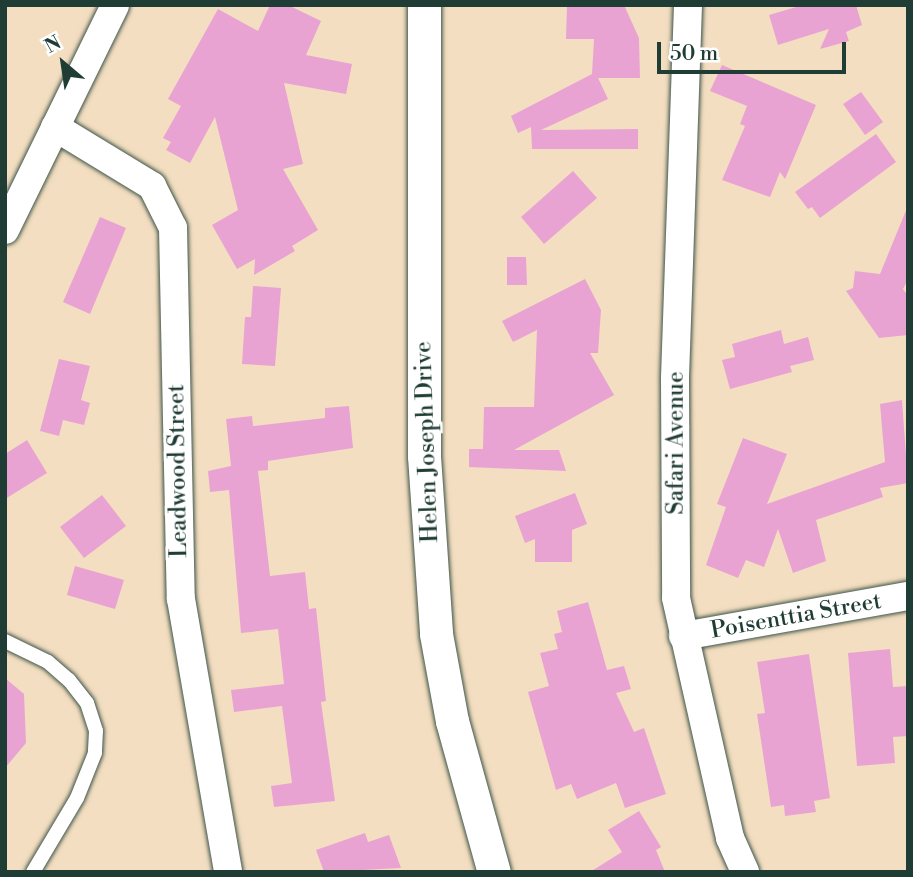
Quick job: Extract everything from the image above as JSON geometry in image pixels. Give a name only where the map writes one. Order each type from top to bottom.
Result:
[{"type":"street","points":[[5,230],[115,5]]},
{"type":"street","name":"Helen Joseph Drive","points":[[424,5],[424,456],[436,634],[452,721],[494,872]]},
{"type":"street","name":"Safari Avenue","points":[[688,5],[675,379],[676,598],[730,838],[745,872]]},
{"type":"street","name":"Leadwood Street","points":[[55,127],[152,186],[173,228],[181,599],[228,872]]},
{"type":"street","name":"Poisenttia Street","points":[[683,636],[908,596]]},
{"type":"lane","points":[[5,641],[48,662],[69,680],[87,703],[96,731],[95,753],[77,798],[33,872]]},
{"type":"building","points":[[270,5],[288,5],[321,21],[306,55],[352,64],[346,94],[284,83],[303,164],[283,169],[318,230],[292,246],[295,251],[254,275],[255,259],[237,269],[212,225],[238,210],[215,117],[190,163],[166,150],[171,142],[163,138],[181,106],[168,99],[218,9],[258,31]]},
{"type":"building","points":[[567,5],[624,5],[639,38],[640,78],[598,78],[608,99],[541,130],[638,129],[638,149],[532,149],[531,127],[518,133],[511,116],[592,74],[594,39],[566,39]]},
{"type":"building","points":[[803,5],[856,5],[862,25],[846,32],[849,41],[820,49],[829,29],[778,45],[769,15]]},
{"type":"building","points":[[722,65],[816,105],[785,179],[780,172],[770,197],[722,180],[745,126],[740,124],[747,106],[710,91]]},
{"type":"building","points":[[861,92],[883,122],[865,135],[843,104]]},
{"type":"building","points":[[876,134],[896,162],[820,218],[812,207],[808,209],[795,192]]},
{"type":"building","points":[[573,171],[597,198],[544,244],[521,217]]},
{"type":"building","points":[[907,208],[908,279],[903,289],[908,296],[908,335],[879,338],[846,291],[853,288],[855,271],[880,274]]},
{"type":"building","points":[[100,217],[126,228],[90,314],[63,302]]},
{"type":"building","points":[[507,257],[526,257],[527,285],[507,285]]},
{"type":"building","points":[[585,279],[601,310],[598,353],[590,353],[614,395],[514,450],[559,450],[566,471],[469,467],[469,449],[483,449],[484,407],[534,407],[537,330],[513,342],[502,321]]},
{"type":"building","points":[[253,286],[281,288],[275,366],[242,364],[245,317],[251,317]]},
{"type":"building","points":[[781,330],[784,344],[808,337],[814,360],[790,366],[792,372],[730,389],[722,360],[735,357],[732,344]]},
{"type":"building","points":[[59,359],[90,366],[81,400],[90,403],[84,425],[63,420],[59,436],[40,431]]},
{"type":"building","points":[[902,400],[908,483],[880,488],[883,497],[816,520],[826,561],[793,573],[778,529],[764,567],[746,560],[738,578],[706,565],[726,507],[717,504],[743,438],[787,454],[767,504],[885,462],[880,404]]},
{"type":"building","points":[[349,406],[353,448],[268,461],[268,470],[258,471],[270,576],[305,572],[309,609],[316,608],[326,701],[321,702],[335,801],[274,807],[271,786],[292,783],[282,706],[234,712],[231,690],[284,684],[278,629],[241,633],[229,490],[210,492],[208,471],[231,466],[226,419],[252,416],[253,426],[325,418],[325,408]]},
{"type":"building","points":[[27,440],[47,473],[5,499],[5,454]]},
{"type":"building","points":[[575,493],[587,524],[572,530],[572,562],[535,562],[535,539],[525,543],[515,516]]},
{"type":"building","points":[[102,495],[126,526],[84,558],[60,527]]},
{"type":"building","points":[[75,566],[124,580],[115,609],[67,595]]},
{"type":"building","points":[[588,602],[607,670],[624,666],[631,689],[616,693],[634,732],[644,728],[666,794],[625,808],[616,783],[577,799],[571,784],[556,790],[528,692],[549,686],[540,653],[558,649],[554,634],[562,632],[557,611]]},
{"type":"building","points":[[890,649],[893,687],[908,686],[908,736],[893,737],[895,763],[857,766],[848,653]]},
{"type":"building","points":[[809,654],[830,798],[814,801],[816,812],[785,816],[784,805],[771,807],[757,714],[765,713],[757,662]]},
{"type":"building","points":[[5,678],[24,694],[26,743],[5,768]]},
{"type":"building","points":[[639,811],[661,847],[656,850],[665,872],[590,872],[622,852],[608,830]]},
{"type":"building","points":[[365,833],[368,842],[389,835],[401,868],[324,872],[316,850]]}]
